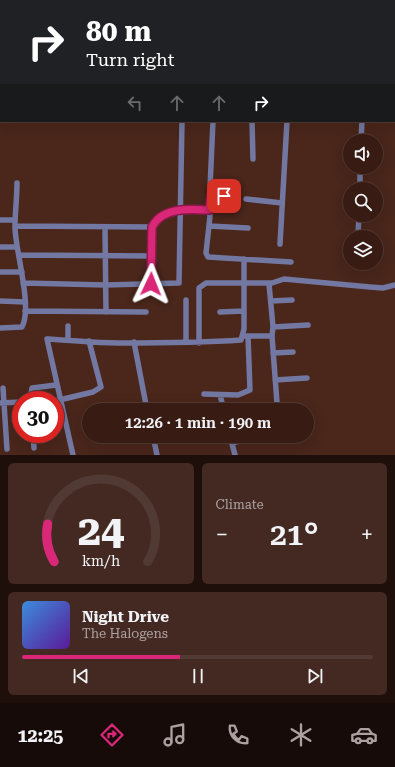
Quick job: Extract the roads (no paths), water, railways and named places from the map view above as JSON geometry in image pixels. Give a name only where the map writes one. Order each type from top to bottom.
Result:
[{"type":"street","points":[[23,283],[106,285],[179,283],[182,122]]},
{"type":"street","points":[[213,122],[210,216],[206,246],[208,257],[291,262]]},
{"type":"street","points":[[252,122],[252,159]]},
{"type":"street","points":[[280,244],[288,122]]},
{"type":"street","points":[[361,134],[362,122]]},
{"type":"street","points":[[0,328],[22,327],[25,311],[20,255],[16,247],[15,223],[19,196],[17,183]]},
{"type":"street","points":[[211,195],[237,197]]},
{"type":"street","points":[[246,199],[282,203]]},
{"type":"street","points":[[151,284],[152,227],[155,220],[180,209],[209,210]]},
{"type":"street","points":[[0,220],[15,223],[105,227],[152,227]]},
{"type":"street","points":[[208,226],[248,228]]},
{"type":"street","points":[[105,227],[106,312]]},
{"type":"street","points":[[0,247],[16,247]]},
{"type":"street","points":[[20,255],[152,256]]},
{"type":"street","points":[[204,394],[238,395],[250,390],[245,336],[243,284],[244,259]]},
{"type":"street","points":[[0,272],[22,272]]},
{"type":"street","points":[[199,343],[199,288],[202,284],[269,284],[287,279],[383,288],[395,285]]},
{"type":"street","points":[[269,284],[273,327],[272,336],[275,403]]},
{"type":"street","points":[[186,300],[186,341]]},
{"type":"street","points":[[271,301],[292,300]]},
{"type":"street","points":[[0,301],[25,302]]},
{"type":"street","points":[[25,311],[146,312]]},
{"type":"street","points":[[220,312],[244,312]]},
{"type":"street","points":[[273,327],[308,325]]},
{"type":"street","points":[[68,326],[68,340]]},
{"type":"street","points":[[57,391],[47,339],[134,342],[186,341],[199,343],[241,340],[245,336],[272,336]]},
{"type":"street","points":[[64,399],[93,392],[101,387],[89,341]]},
{"type":"street","points":[[134,342],[146,403]]},
{"type":"street","points":[[273,353],[293,352]]},
{"type":"street","points":[[275,380],[307,378]]},
{"type":"street","points":[[32,391],[32,388],[56,385]]},
{"type":"street","points":[[3,388],[2,403],[7,449]]},
{"type":"street","points":[[220,394],[222,403]]},
{"type":"street","points":[[2,403],[12,402]]},
{"type":"street","points":[[64,422],[73,455]]},
{"type":"street","points":[[34,443],[34,448]]},
{"type":"street","points":[[154,443],[157,455]]},
{"type":"street","points":[[232,443],[235,455]]}]
